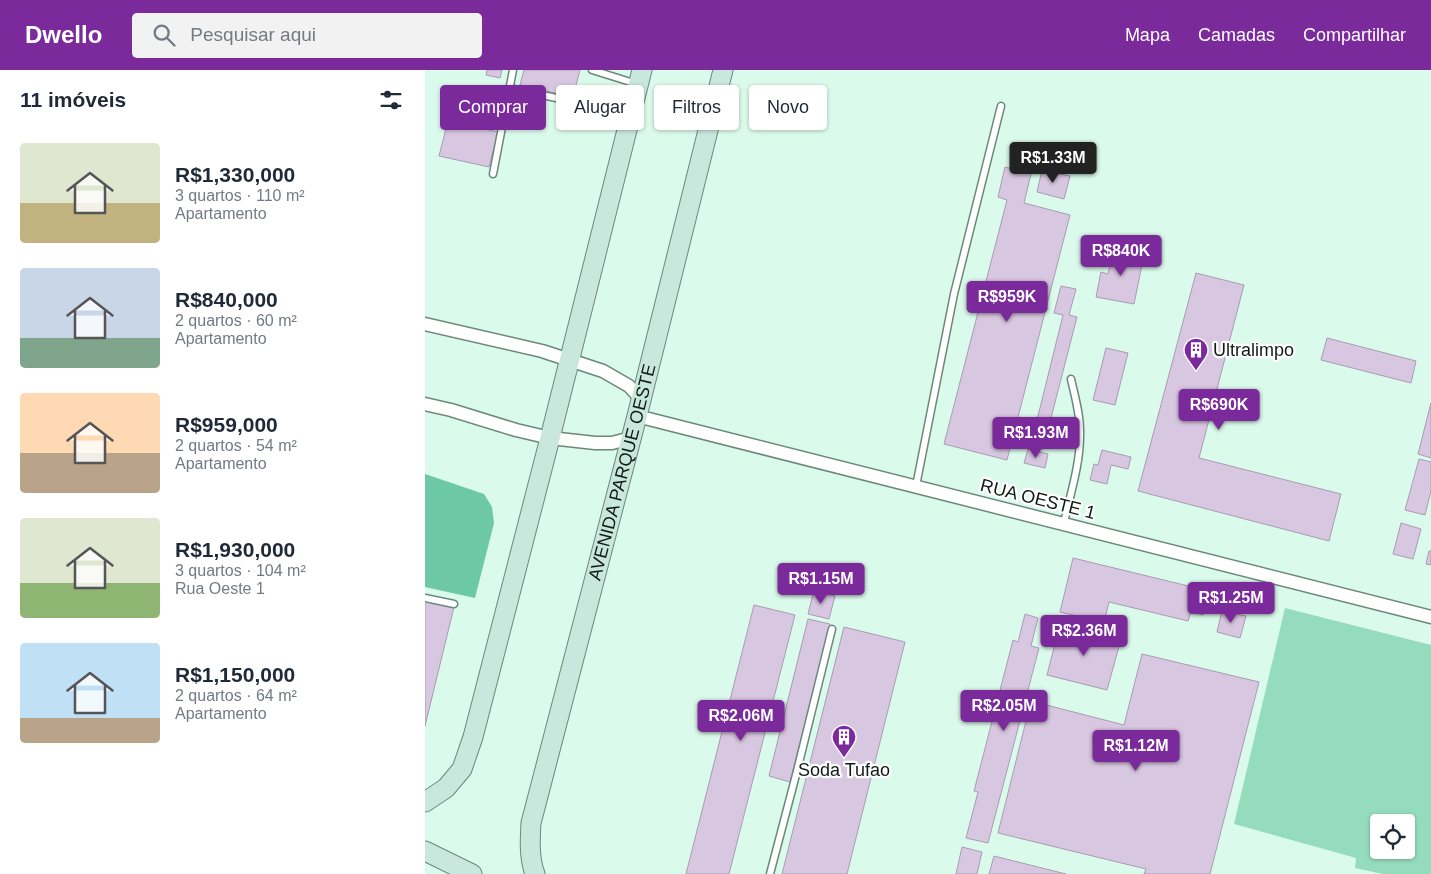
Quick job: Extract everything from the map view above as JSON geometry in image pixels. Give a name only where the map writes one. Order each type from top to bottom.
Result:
[{"type":"street","name":"AVENIDA PARQUE OESTE","points":[[535,874],[532,866],[530,844],[531,823],[639,407],[723,70]]},
{"type":"street","points":[[425,802],[446,788],[462,769],[473,738],[627,130]]},
{"type":"street","points":[[425,324],[542,351],[603,371],[629,386],[639,407]]},
{"type":"street","points":[[425,404],[550,438],[595,443],[631,438]]},
{"type":"street","name":"RUA OESTE 1","points":[[639,407],[916,486],[1431,616]]},
{"type":"street","points":[[425,851],[472,874]]},
{"type":"lane","points":[[510,85],[513,70]]},
{"type":"lane","points":[[592,70],[640,77]]},
{"type":"lane","points":[[916,486],[955,294],[1001,106]]},
{"type":"lane","points":[[493,174],[502,130]]},
{"type":"lane","points":[[1064,523],[1076,472],[1081,436],[1071,379]]},
{"type":"lane","points":[[425,598],[455,604]]},
{"type":"lane","points":[[770,874],[832,629]]},
{"type":"green space","points":[[425,474],[484,494],[492,507],[494,523],[475,598],[425,587]]},
{"type":"green space","points":[[1285,608],[1431,645],[1431,874],[1383,874],[1355,868],[1356,858],[1234,824]]},
{"type":"building","points":[[487,70],[502,70],[500,78],[486,75]]},
{"type":"building","points":[[524,70],[580,70],[576,85],[556,85],[556,93],[546,91],[546,85],[520,85]]},
{"type":"building","points":[[446,130],[489,130],[498,132],[489,167],[439,156]]},
{"type":"building","points":[[1005,167],[1031,174],[1024,203],[1070,215],[1007,460],[944,444],[1007,200],[998,197]]},
{"type":"building","points":[[1042,170],[1070,176],[1064,199],[1037,192]]},
{"type":"building","points":[[1114,248],[1144,255],[1134,304],[1096,297],[1101,272],[1108,274]]},
{"type":"building","name":"Ultralimpo","points":[[1196,273],[1244,285],[1199,458],[1341,494],[1329,541],[1138,491]]},
{"type":"building","points":[[1061,286],[1076,289],[1069,315],[1077,317],[1043,449],[1030,446],[1033,435],[1028,434],[1030,426],[1038,416],[1063,315],[1054,313]]},
{"type":"building","name":"Ultralimpo","points":[[1327,338],[1416,361],[1411,383],[1321,360]]},
{"type":"building","points":[[1106,348],[1128,353],[1115,405],[1093,400]]},
{"type":"building","points":[[1431,403],[1431,458],[1418,454]]},
{"type":"building","points":[[1028,449],[1048,454],[1045,468],[1024,463]]},
{"type":"building","points":[[1102,450],[1131,457],[1128,469],[1111,465],[1107,484],[1090,480],[1094,464],[1098,465]]},
{"type":"building","points":[[1419,459],[1431,462],[1431,491],[1425,515],[1405,510]]},
{"type":"building","points":[[1401,523],[1421,529],[1413,559],[1393,554]]},
{"type":"building","points":[[1429,551],[1431,551],[1431,565],[1426,564]]},
{"type":"building","points":[[1073,558],[1209,591],[1203,615],[1191,612],[1188,621],[1109,602],[1104,622],[1060,612]]},
{"type":"building","points":[[814,590],[835,596],[829,619],[808,614]]},
{"type":"building","points":[[425,601],[454,607],[425,726]]},
{"type":"building","points":[[754,605],[795,615],[729,874],[686,874]]},
{"type":"building","points":[[1222,611],[1246,616],[1240,638],[1217,632]]},
{"type":"building","points":[[1025,614],[1038,618],[1031,646],[1039,648],[988,843],[966,838],[978,792],[974,791],[1013,640],[1018,642]]},
{"type":"building","points":[[808,619],[830,624],[790,782],[769,776]]},
{"type":"building","points":[[1060,624],[1121,639],[1107,690],[1047,675]]},
{"type":"building","name":"Soda Tufao","points":[[844,627],[905,642],[847,874],[782,874]]},
{"type":"building","points":[[1142,654],[1259,682],[1210,874],[1144,874],[1146,869],[998,833],[1031,701],[1124,725]]},
{"type":"building","points":[[962,847],[982,852],[977,874],[956,874]]},
{"type":"building","points":[[994,856],[1066,874],[989,874]]},
{"type":"place","name":"Ultralimpo","points":[[1196,371]]},
{"type":"place","name":"Soda Tufao","points":[[844,758]]}]
